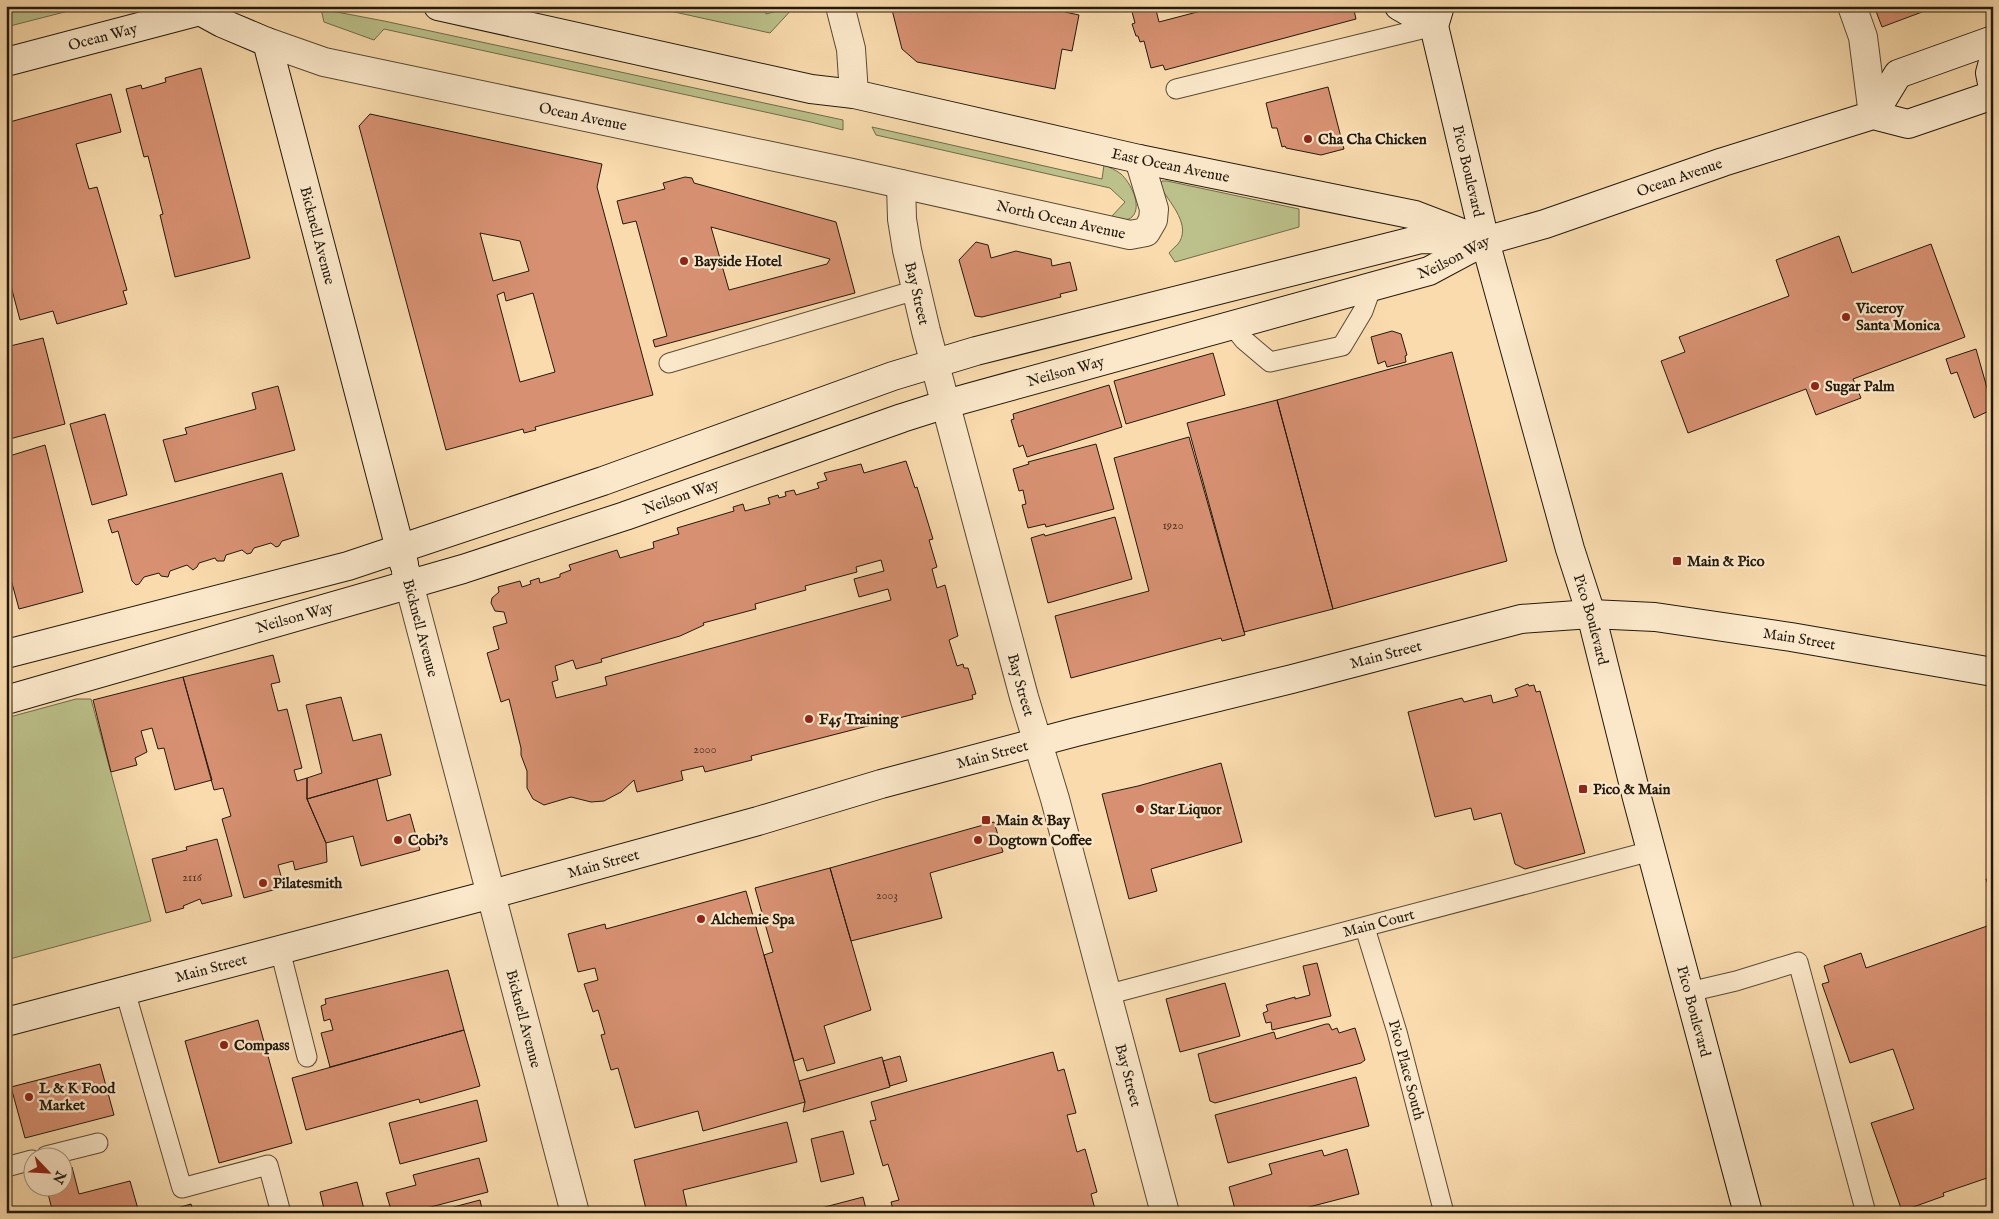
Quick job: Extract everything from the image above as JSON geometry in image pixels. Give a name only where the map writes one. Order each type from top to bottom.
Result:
[{"type":"street","points":[[438,6],[811,89],[854,94],[851,49],[840,6]]},
{"type":"street","points":[[1399,6],[1437,16]]},
{"type":"street","points":[[1852,6],[1863,37],[1873,115]]},
{"type":"street","name":"Ocean Way","points":[[6,62],[203,9],[222,23],[267,42]]},
{"type":"street","name":"Pico Boulevard","points":[[1437,16],[1485,241],[1570,549],[1591,614],[1651,851],[1748,1213]]},
{"type":"street","points":[[1873,115],[1898,74],[1993,40]]},
{"type":"street","name":"Ocean Avenue","points":[[267,42],[324,62],[900,184]]},
{"type":"street","name":"Bicknell Avenue","points":[[267,42],[575,1213]]},
{"type":"street","points":[[1993,62],[1990,73],[1993,88]]},
{"type":"street","name":"East Ocean Avenue","points":[[854,94],[1139,158],[1415,216],[1485,241]]},
{"type":"street","points":[[1873,115],[1908,124],[1993,95]]},
{"type":"street","name":"Ocean Avenue","points":[[1485,241],[1545,224],[1723,162],[1873,115]]},
{"type":"street","name":"North Ocean Avenue","points":[[900,184],[1130,235],[1146,232],[1153,220],[1154,210],[1139,158]]},
{"type":"street","name":"Bay Street","points":[[900,184],[902,218],[916,290],[1037,742],[1056,799],[1106,995],[1165,1213]]},
{"type":"street","name":"Neilson Way","points":[[6,654],[348,566],[405,569],[604,481],[893,376],[935,363],[1421,239],[1485,241]]},
{"type":"street","name":"Neilson Way","points":[[6,700],[405,569],[624,516],[946,404],[1372,286],[1429,272],[1485,241]]},
{"type":"street","name":"Main Street","points":[[6,1022],[492,894],[1037,742],[1292,679],[1522,619],[1591,614],[1655,616],[1800,638],[1993,672]]},
{"type":"lane","points":[[1176,89],[1437,16]]},
{"type":"lane","points":[[1232,325],[1244,340],[1270,362],[1342,346],[1363,311],[1372,286]]},
{"type":"lane","points":[[669,363],[916,290]]},
{"type":"lane","name":"Main Court","points":[[1106,995],[1651,851]]},
{"type":"lane","name":"Pico Place South","points":[[1365,928],[1397,1032],[1444,1213]]},
{"type":"lane","points":[[280,950],[307,1057]]},
{"type":"lane","points":[[1689,992],[1736,981],[1798,962],[1866,1213]]},
{"type":"lane","points":[[125,991],[182,1188],[268,1165],[281,1213]]},
{"type":"lane","points":[[72,1150],[98,1143]]},
{"type":"lane","points":[[6,1167],[22,1163]]},
{"type":"green space","points":[[6,6],[88,6],[6,27]]},
{"type":"green space","points":[[647,6],[764,6],[766,14],[795,6],[770,33]]},
{"type":"green space","points":[[321,9],[843,120],[843,130],[384,29],[374,40],[324,22]]},
{"type":"green space","points":[[872,127],[1102,179],[1104,165],[1125,178],[1134,194],[1136,201],[1135,212],[1128,219],[1113,220],[1112,216],[1125,202],[1110,188],[876,135]]},
{"type":"green space","points":[[1162,181],[1299,209],[1299,227],[1175,262],[1169,253],[1180,241],[1182,226],[1177,212],[1160,186]]},
{"type":"green space","points":[[76,699],[91,699],[151,921],[6,960],[6,718]]},
{"type":"building","points":[[891,6],[1067,6],[1065,12],[1079,15],[1072,51],[1062,49],[1055,89],[917,62],[902,49]]},
{"type":"building","points":[[1119,6],[1155,6],[1159,22],[1220,6],[1353,6],[1356,19],[1165,70],[1163,65],[1151,68],[1144,41],[1140,42],[1132,24],[1135,23],[1131,8],[1122,10]]},
{"type":"building","points":[[1874,6],[1929,6],[1930,9],[1882,27]]},
{"type":"building","points":[[201,68],[250,258],[175,277],[160,215],[163,214],[148,156],[144,157],[126,89],[141,85],[142,89],[166,82],[165,78]]},
{"type":"building","points":[[1328,87],[1344,149],[1321,155],[1286,148],[1285,146],[1282,147],[1277,128],[1272,128],[1266,103]]},
{"type":"building","points":[[111,94],[121,132],[76,144],[89,189],[97,187],[127,290],[123,291],[127,304],[57,324],[53,311],[20,320],[8,275],[11,274],[6,258],[6,123]]},
{"type":"building","points":[[370,114],[602,164],[597,187],[653,395],[535,427],[536,430],[524,433],[523,429],[446,450],[359,126]],"holes":[[[480,233],[520,241],[529,271],[493,281]],[[504,292],[506,301],[533,293],[555,372],[520,382],[497,295]]]},
{"type":"building","name":"Bayside Hotel","points":[[685,177],[692,178],[694,183],[836,222],[855,293],[655,347],[653,340],[667,336],[636,221],[623,224],[617,201],[665,189],[663,183]],"holes":[[[711,227],[830,259],[827,264],[729,290]]]},
{"type":"building","name":"Viceroy Santa Monica","points":[[1839,236],[1852,273],[1931,244],[1965,337],[1853,379],[1861,398],[1816,415],[1806,389],[1688,433],[1661,361],[1685,352],[1679,337],[1789,296],[1776,260]]},
{"type":"building","points":[[976,242],[988,245],[991,258],[1016,251],[1051,259],[1052,266],[1070,262],[1077,290],[1060,294],[1061,297],[982,317],[975,316],[959,260]]},
{"type":"building","points":[[1392,331],[1401,334],[1407,355],[1405,356],[1406,362],[1387,367],[1385,361],[1378,364],[1371,337]]},
{"type":"building","points":[[43,338],[65,424],[6,440],[6,347]]},
{"type":"building","points":[[1976,349],[1993,409],[1974,418],[1957,372],[1951,374],[1946,359]]},
{"type":"building","points":[[1452,352],[1507,561],[1333,609],[1277,400]]},
{"type":"building","points":[[1213,353],[1225,395],[1126,424],[1114,381]]},
{"type":"building","points":[[1109,385],[1122,427],[1027,457],[1023,445],[1019,447],[1011,420],[1014,419],[1013,414]]},
{"type":"building","points":[[278,386],[295,450],[175,482],[163,440],[187,434],[185,428],[256,409],[252,393]]},
{"type":"building","points":[[1277,400],[1333,609],[1244,632],[1187,423]]},
{"type":"building","points":[[105,414],[127,495],[92,505],[70,424]]},
{"type":"building","points":[[1189,437],[1245,635],[1222,641],[1221,638],[1071,678],[1055,616],[1149,591],[1114,458]]},
{"type":"building","points":[[1096,444],[1114,509],[1046,527],[1045,524],[1028,528],[1022,505],[1026,504],[1023,490],[1019,491],[1013,469],[1029,464],[1028,462]]},
{"type":"building","points":[[45,445],[83,592],[19,609],[6,561],[6,550],[9,549],[6,538],[6,457]]},
{"type":"building","points":[[906,461],[915,488],[917,487],[933,539],[929,540],[937,567],[932,569],[937,588],[945,585],[958,636],[949,640],[957,666],[963,664],[964,668],[968,668],[976,694],[972,695],[973,699],[751,756],[752,760],[705,772],[703,766],[681,771],[683,780],[637,792],[634,780],[621,792],[604,801],[591,802],[571,797],[544,805],[533,799],[527,788],[527,771],[521,755],[509,699],[501,702],[487,653],[499,649],[493,627],[507,623],[504,612],[495,611],[491,603],[492,598],[499,592],[498,587],[520,581],[522,587],[531,584],[530,581],[539,578],[540,583],[560,577],[560,574],[571,570],[569,565],[617,550],[620,558],[654,548],[653,542],[679,534],[677,528],[734,511],[733,507],[743,504],[745,511],[770,504],[768,498],[778,495],[779,498],[786,496],[785,492],[794,490],[796,495],[819,488],[817,483],[827,480],[824,473],[861,464],[864,473]],"holes":[[[881,560],[884,571],[854,579],[859,597],[888,589],[891,600],[605,677],[607,685],[556,698],[552,682],[558,680],[555,666],[573,660],[576,669],[602,662],[601,659],[680,636],[704,625],[703,623],[756,609],[755,604],[806,590],[805,586],[857,572],[856,567]]]},
{"type":"building","points":[[282,473],[299,536],[282,541],[276,547],[271,543],[254,548],[251,553],[247,554],[242,550],[226,555],[224,561],[217,561],[215,558],[199,563],[193,570],[187,565],[170,571],[168,577],[161,576],[159,573],[144,577],[136,585],[132,581],[118,531],[112,533],[108,520]]},
{"type":"building","points":[[1115,517],[1132,579],[1048,603],[1031,538]]},
{"type":"building","points":[[273,655],[280,682],[271,684],[278,711],[287,709],[302,768],[294,770],[297,781],[307,778],[307,799],[326,843],[327,862],[295,870],[293,861],[278,865],[284,887],[244,898],[222,819],[231,816],[223,788],[214,790],[183,677]]},
{"type":"building","points":[[183,677],[212,780],[175,790],[164,748],[158,749],[152,728],[141,731],[147,752],[135,758],[137,765],[111,772],[93,700]]},
{"type":"building","points":[[1528,684],[1529,686],[1534,685],[1536,692],[1540,691],[1585,853],[1525,869],[1515,864],[1501,813],[1474,820],[1471,808],[1435,817],[1408,712],[1462,698],[1464,702],[1491,695],[1493,703],[1518,696],[1515,689]]},
{"type":"building","points":[[341,697],[353,741],[381,734],[391,775],[307,799],[307,778],[322,773],[306,705]]},
{"type":"building","points":[[1221,763],[1242,842],[1151,869],[1157,891],[1129,899],[1102,794]]},
{"type":"building","points":[[377,779],[387,821],[410,814],[420,850],[361,866],[353,836],[326,843],[307,799]]},
{"type":"building","points":[[994,822],[1003,852],[930,873],[942,918],[851,941],[830,868]]},
{"type":"building","points":[[217,839],[232,896],[202,904],[200,899],[183,906],[184,908],[166,913],[152,859],[187,850],[186,847]]},
{"type":"building","points":[[830,868],[871,1010],[824,1026],[835,1063],[807,1071],[803,1058],[794,1061],[764,955],[773,952],[755,888]]},
{"type":"building","points":[[1993,877],[1993,900],[1986,879]]},
{"type":"building","points":[[746,891],[805,1102],[703,1131],[698,1111],[635,1128],[618,1068],[611,1070],[601,1035],[605,1034],[598,1010],[593,1012],[584,984],[598,980],[595,968],[578,972],[568,934],[605,924],[606,929]]},
{"type":"building","points":[[1993,924],[1993,1176],[1943,1193],[1944,1196],[1902,1211],[1871,1123],[1914,1109],[1893,1049],[1850,1063],[1822,984],[1829,982],[1824,966],[1861,953],[1866,968]]},
{"type":"building","points":[[1317,963],[1331,1016],[1272,1030],[1271,1022],[1266,1023],[1263,1013],[1268,1011],[1266,1005],[1310,995],[1303,966]]},
{"type":"building","points":[[448,970],[464,1030],[330,1067],[321,1033],[333,1030],[330,1019],[324,1021],[321,1006],[326,1004],[325,999]]},
{"type":"building","points":[[1225,983],[1240,1036],[1180,1052],[1166,999]]},
{"type":"building","points":[[258,1020],[292,1143],[219,1163],[185,1041]]},
{"type":"building","points":[[1329,1024],[1332,1030],[1337,1028],[1339,1033],[1355,1028],[1365,1060],[1361,1063],[1215,1103],[1210,1101],[1198,1054],[1274,1032],[1276,1039]]},
{"type":"building","points":[[464,1030],[480,1086],[420,1103],[419,1099],[306,1130],[292,1078]]},
{"type":"building","points":[[1053,1052],[1058,1071],[1064,1069],[1076,1113],[1067,1115],[1077,1152],[1085,1149],[1097,1192],[1091,1194],[1096,1213],[894,1213],[891,1202],[899,1200],[888,1164],[883,1166],[870,1121],[876,1120],[871,1102]]},
{"type":"building","points":[[900,1056],[907,1081],[890,1086],[883,1061]]},
{"type":"building","points":[[882,1057],[890,1087],[803,1112],[805,1102],[799,1081]]},
{"type":"building","points":[[100,1064],[114,1115],[25,1138],[11,1087]]},
{"type":"building","points":[[1356,1077],[1369,1126],[1228,1163],[1215,1115]]},
{"type":"building","points":[[477,1100],[487,1141],[400,1164],[389,1123]]},
{"type":"building","points":[[787,1122],[797,1162],[683,1190],[688,1213],[647,1213],[634,1160]]},
{"type":"building","points":[[843,1131],[854,1174],[821,1182],[811,1139]]},
{"type":"building","points":[[1347,1149],[1359,1194],[1286,1213],[1236,1213],[1229,1187],[1272,1174],[1269,1164],[1322,1150],[1324,1156]]},
{"type":"building","points":[[479,1158],[488,1192],[423,1209],[424,1213],[392,1213],[386,1193],[416,1185],[413,1175]]},
{"type":"building","points":[[72,1167],[79,1194],[130,1181],[138,1209],[123,1213],[53,1213],[49,1196],[72,1196]]},
{"type":"building","points":[[357,1182],[365,1213],[325,1213],[320,1192]]},
{"type":"building","points":[[863,1197],[867,1213],[822,1213],[821,1208]]},
{"type":"building","points":[[480,1200],[483,1213],[431,1213]]},
{"type":"building","points":[[191,1204],[194,1213],[160,1213]]},
{"type":"building","points":[[1369,1209],[1371,1213],[1355,1213]]},
{"type":"place","name":"Cha Cha Chicken","points":[[1308,139]]},
{"type":"place","name":"Bayside Hotel","points":[[684,261]]},
{"type":"place","name":"Viceroy Santa Monica","points":[[1846,317]]},
{"type":"place","name":"Sugar Palm","points":[[1815,386]]},
{"type":"place","name":"Main & Pico","points":[[1677,561]]},
{"type":"place","name":"F45 Training","points":[[809,719]]},
{"type":"place","name":"Pico & Main","points":[[1583,789]]},
{"type":"place","name":"Star Liquor","points":[[1140,809]]},
{"type":"place","name":"Main & Bay","points":[[986,820]]},
{"type":"place","name":"Cobi's","points":[[398,840]]},
{"type":"place","name":"Dogtown Coffee","points":[[978,840]]},
{"type":"place","name":"Pilatesmith","points":[[263,883]]},
{"type":"place","name":"Alchemie Spa","points":[[701,919]]},
{"type":"place","name":"Compass","points":[[224,1045]]},
{"type":"place","name":"L & K Food Market","points":[[29,1097]]}]
